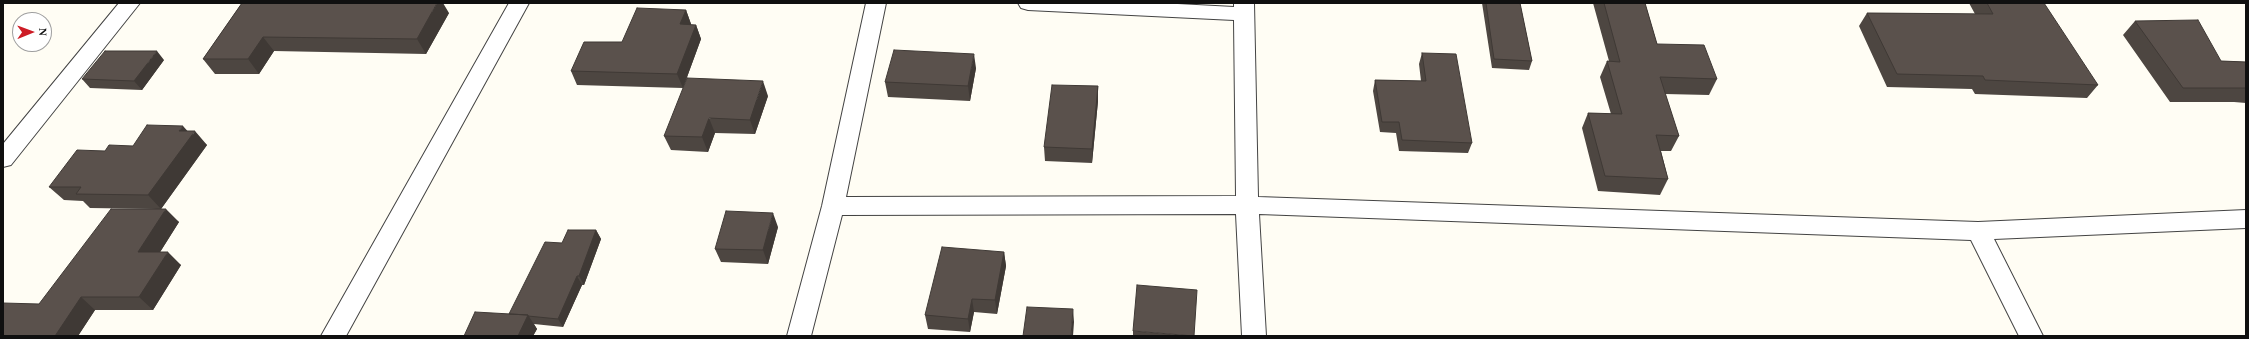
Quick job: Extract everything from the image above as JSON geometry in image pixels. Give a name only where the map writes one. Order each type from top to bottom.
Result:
[{"type":"street","points":[[3,159],[130,3]]},
{"type":"street","points":[[333,336],[519,3]]},
{"type":"street","points":[[799,336],[833,206],[876,3]]},
{"type":"street","points":[[1028,3],[1244,8],[1247,205],[1254,336]]},
{"type":"street","points":[[833,206],[1247,205],[1978,232],[2246,219]]},
{"type":"street","points":[[1978,232],[2031,336]]},
{"type":"building","points":[[242,3],[437,3],[417,39],[263,37],[248,59],[203,59]]},
{"type":"building","points":[[1486,3],[1520,3],[1532,61],[1494,59]]},
{"type":"building","points":[[1604,3],[1645,3],[1657,44],[1704,45],[1717,79],[1660,77],[1679,136],[1656,135],[1668,179],[1605,176],[1588,113],[1622,114],[1607,61],[1620,62]]},
{"type":"building","points":[[1987,3],[2044,3],[2098,85],[1985,80],[1983,76],[1897,74],[1867,13],[1993,14]]},
{"type":"building","points":[[637,8],[686,10],[680,24],[696,25],[677,74],[571,71],[584,42],[622,42]]},
{"type":"building","points":[[2198,20],[2221,61],[2246,62],[2246,88],[2183,88],[2135,21]]},
{"type":"building","points":[[894,50],[974,54],[968,86],[885,82]]},
{"type":"building","points":[[105,51],[157,51],[134,81],[82,79]]},
{"type":"building","points":[[1422,53],[1456,54],[1472,143],[1402,140],[1399,122],[1382,122],[1375,80],[1426,81]]},
{"type":"building","points":[[687,78],[763,81],[750,120],[709,118],[702,137],[664,136]]},
{"type":"building","points":[[1052,85],[1098,86],[1092,149],[1044,147]]},
{"type":"building","points":[[147,125],[183,126],[179,131],[195,131],[148,195],[76,194],[81,187],[49,187],[77,150],[105,151],[109,145],[133,146]]},
{"type":"building","points":[[111,209],[166,209],[138,252],[168,252],[139,297],[81,297],[55,336],[3,336],[3,303],[39,304]]},
{"type":"building","points":[[726,211],[773,213],[763,250],[715,249]]},
{"type":"building","points":[[568,230],[596,230],[579,276],[577,276],[558,319],[509,314],[545,242],[562,243]]},
{"type":"building","points":[[942,247],[1004,252],[995,300],[972,299],[968,319],[925,315]]},
{"type":"building","points":[[1137,285],[1197,290],[1194,336],[1133,331]]},
{"type":"building","points":[[1027,307],[1073,309],[1071,336],[1023,336]]},
{"type":"building","points":[[475,312],[528,315],[518,336],[464,336]]}]
